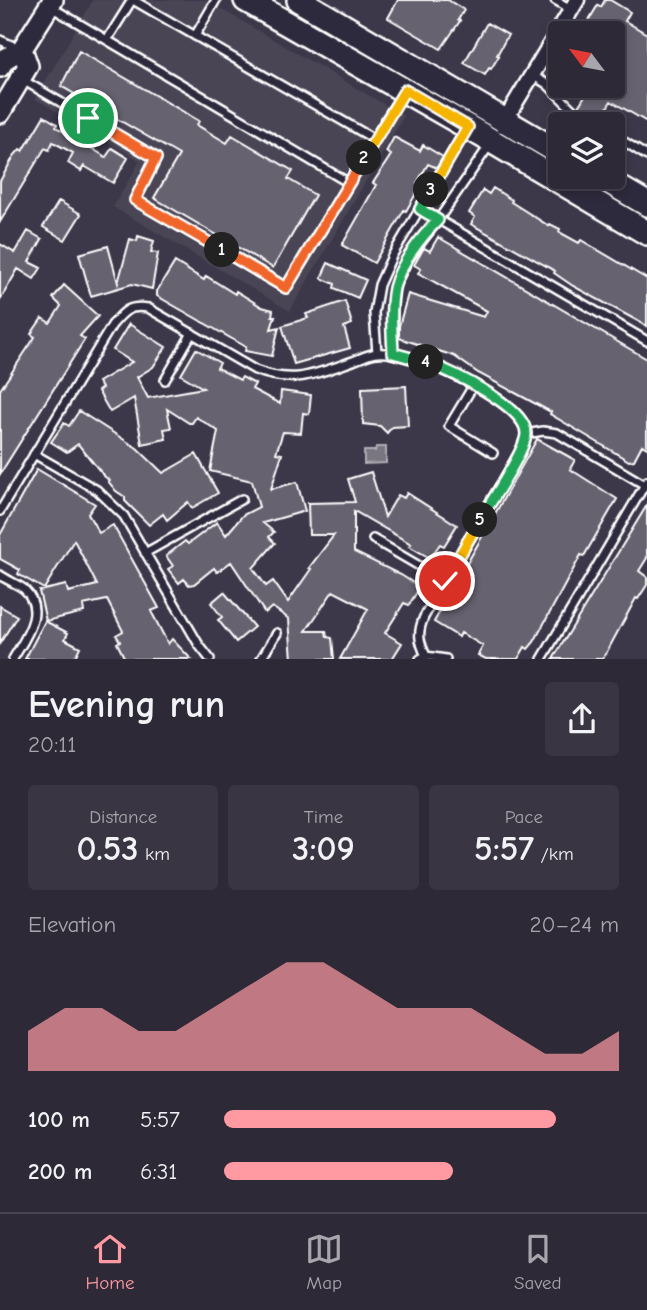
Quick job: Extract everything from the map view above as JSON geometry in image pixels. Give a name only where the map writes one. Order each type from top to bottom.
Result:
[{"type":"main road","points":[[246,0],[493,141],[647,233]]},
{"type":"main road","points":[[299,0],[548,146]]},
{"type":"main road","points":[[621,189],[647,204]]},
{"type":"street","points":[[0,67],[5,59],[22,49],[51,3]]},
{"type":"street","points":[[493,141],[574,5]]},
{"type":"street","points":[[0,113],[28,66],[22,49]]},
{"type":"lane","points":[[107,40],[132,0],[374,139]]},
{"type":"lane","points":[[195,36],[216,0]]},
{"type":"lane","points":[[555,0],[574,5]]},
{"type":"lane","points":[[51,3],[107,40],[349,183]]},
{"type":"lane","points":[[0,40],[22,49]]},
{"type":"lane","points":[[532,75],[547,84],[576,112]]},
{"type":"lane","points":[[21,79],[156,158],[135,200],[286,288],[405,90]]},
{"type":"lane","points":[[377,353],[374,313],[379,285],[392,256],[468,127]]},
{"type":"lane","points":[[393,353],[392,306],[395,285],[409,258],[493,141]]},
{"type":"lane","points":[[625,142],[647,156]]},
{"type":"lane","points":[[420,209],[647,341]]},
{"type":"lane","points":[[0,511],[112,325],[123,312],[135,306],[148,308],[255,370],[273,377],[290,379],[308,376],[377,353],[393,353],[444,369],[511,407],[523,421],[526,433],[522,448],[419,627],[418,639],[423,657],[446,659]]},
{"type":"lane","points":[[164,380],[192,333]]},
{"type":"lane","points":[[473,386],[449,426],[494,453]]},
{"type":"lane","points":[[526,433],[557,433],[646,483],[542,659]]},
{"type":"lane","points":[[34,454],[97,490],[124,516],[199,645],[211,659]]},
{"type":"lane","points":[[145,553],[242,499]]},
{"type":"lane","points":[[373,539],[445,581]]},
{"type":"lane","points":[[0,575],[24,589],[33,602],[35,615],[32,626],[13,659]]},
{"type":"lane","points":[[261,659],[277,633]]},
{"type":"shaded area","points":[[93,0],[206,0],[404,116],[290,311],[113,207],[140,161],[35,99]]},
{"type":"shaded area","points":[[376,447],[386,447],[386,463],[364,464],[364,451],[375,451]]},
{"type":"building","points":[[398,0],[448,0],[464,10],[458,20],[460,21],[441,49],[388,18]]},
{"type":"building","points":[[605,0],[610,0],[630,12],[625,21],[588,21],[598,5],[601,7]]},
{"type":"building","points":[[625,21],[647,34],[647,122],[611,101],[605,112],[586,112],[578,107],[584,98],[625,98]]},
{"type":"building","points":[[487,23],[508,35],[497,55],[499,56],[485,75],[464,63]]},
{"type":"building","points":[[79,51],[199,121],[197,125],[227,143],[232,135],[293,171],[288,179],[315,195],[273,268],[154,198],[179,155],[61,86]]},
{"type":"building","points":[[44,116],[57,124],[56,127],[106,157],[112,148],[128,158],[113,183],[84,166],[81,171],[68,163],[73,153],[53,142],[49,150],[45,148],[0,222],[0,181],[14,156],[20,149],[23,151]]},
{"type":"building","points":[[394,137],[420,151],[423,145],[443,157],[437,168],[428,164],[417,183],[421,185],[374,263],[342,245],[376,185],[373,183],[391,155],[386,152]]},
{"type":"building","points":[[493,188],[549,226],[550,224],[560,229],[559,232],[579,243],[581,240],[647,279],[647,326],[573,286],[554,273],[555,271],[471,224],[475,217],[469,213],[483,190],[489,194]]},
{"type":"building","points":[[59,201],[81,214],[65,240],[43,227]]},
{"type":"building","points":[[28,231],[42,239],[29,262],[41,268],[34,279],[18,269],[0,300],[0,244],[15,253]]},
{"type":"building","points":[[138,236],[154,241],[151,252],[158,253],[152,289],[132,284],[91,296],[79,254],[108,246],[118,283],[130,239],[137,241]]},
{"type":"building","points":[[438,237],[647,359],[647,448],[642,445],[634,460],[629,461],[550,414],[551,412],[478,373],[454,356],[399,338],[399,326],[408,294],[484,317],[487,311],[418,273],[421,269],[414,265],[424,248],[430,251]]},
{"type":"building","points":[[175,262],[204,280],[206,276],[235,294],[236,291],[262,307],[273,310],[272,316],[275,316],[271,329],[279,327],[272,356],[245,351],[246,347],[157,296],[157,291]]},
{"type":"building","points":[[328,263],[366,280],[358,298],[334,288],[335,284],[321,278]]},
{"type":"building","points":[[64,285],[98,316],[80,336],[85,339],[0,474],[0,390],[35,337],[31,334],[42,318],[50,323],[61,306],[53,298]]},
{"type":"building","points":[[345,301],[352,324],[344,327],[350,348],[294,364],[282,326],[308,318],[306,314]]},
{"type":"building","points":[[129,324],[166,347],[153,367],[137,377],[148,398],[203,388],[181,375],[196,349],[220,363],[217,368],[240,380],[242,377],[255,384],[252,389],[280,404],[281,391],[311,395],[309,414],[303,413],[301,433],[283,432],[276,453],[282,454],[271,489],[297,482],[305,511],[263,523],[274,532],[269,537],[275,543],[253,568],[266,586],[273,581],[288,602],[334,535],[309,535],[308,503],[355,502],[348,479],[371,472],[385,517],[398,495],[404,498],[407,493],[457,525],[444,546],[440,544],[430,558],[354,511],[354,552],[420,587],[409,605],[404,603],[385,633],[402,643],[392,659],[340,659],[368,609],[333,591],[306,631],[326,631],[327,637],[332,638],[334,659],[292,659],[289,619],[272,607],[265,613],[231,562],[217,572],[214,568],[189,585],[184,579],[179,583],[168,569],[173,566],[166,556],[185,541],[188,544],[217,522],[226,535],[243,515],[259,507],[252,481],[210,471],[218,431],[196,417],[189,423],[167,409],[171,428],[164,429],[166,439],[142,444],[134,398],[110,412],[98,391],[102,388],[98,382],[132,362],[113,350]]},
{"type":"building","points":[[406,386],[408,426],[392,427],[387,433],[380,426],[363,424],[362,388]]},
{"type":"building","points":[[79,411],[137,448],[163,473],[196,454],[218,493],[192,508],[188,502],[167,520],[163,514],[149,525],[125,501],[125,497],[116,491],[78,444],[67,452],[51,442],[64,423],[69,426]]},
{"type":"building","points":[[537,439],[575,460],[570,469],[617,499],[584,556],[581,555],[534,642],[528,649],[525,647],[518,659],[486,659],[478,655],[483,646],[461,633],[459,637],[434,622]]},
{"type":"building","points":[[37,469],[95,504],[88,514],[99,533],[113,525],[159,608],[151,611],[168,644],[172,639],[191,659],[125,659],[116,635],[123,631],[107,600],[83,605],[84,612],[46,621],[39,591],[66,585],[68,592],[97,585],[74,540],[44,589],[18,574],[20,570],[0,559],[0,535]]},
{"type":"building","points":[[647,505],[647,558],[639,571],[647,577],[647,585],[638,599],[636,598],[603,659],[553,659]]},
{"type":"building","points":[[224,592],[254,627],[236,642],[218,620],[222,617],[211,603]]},
{"type":"building","points":[[0,606],[17,616],[0,643]]},
{"type":"building","points":[[45,621],[68,633],[65,639],[80,647],[74,659],[25,659]]},
{"type":"route","points":[[88,118],[156,158],[135,200],[286,288],[405,90],[468,127],[420,209],[438,220],[409,258],[395,285],[392,306],[393,353],[444,369],[511,407],[523,421],[526,433],[522,448],[445,581]]}]
